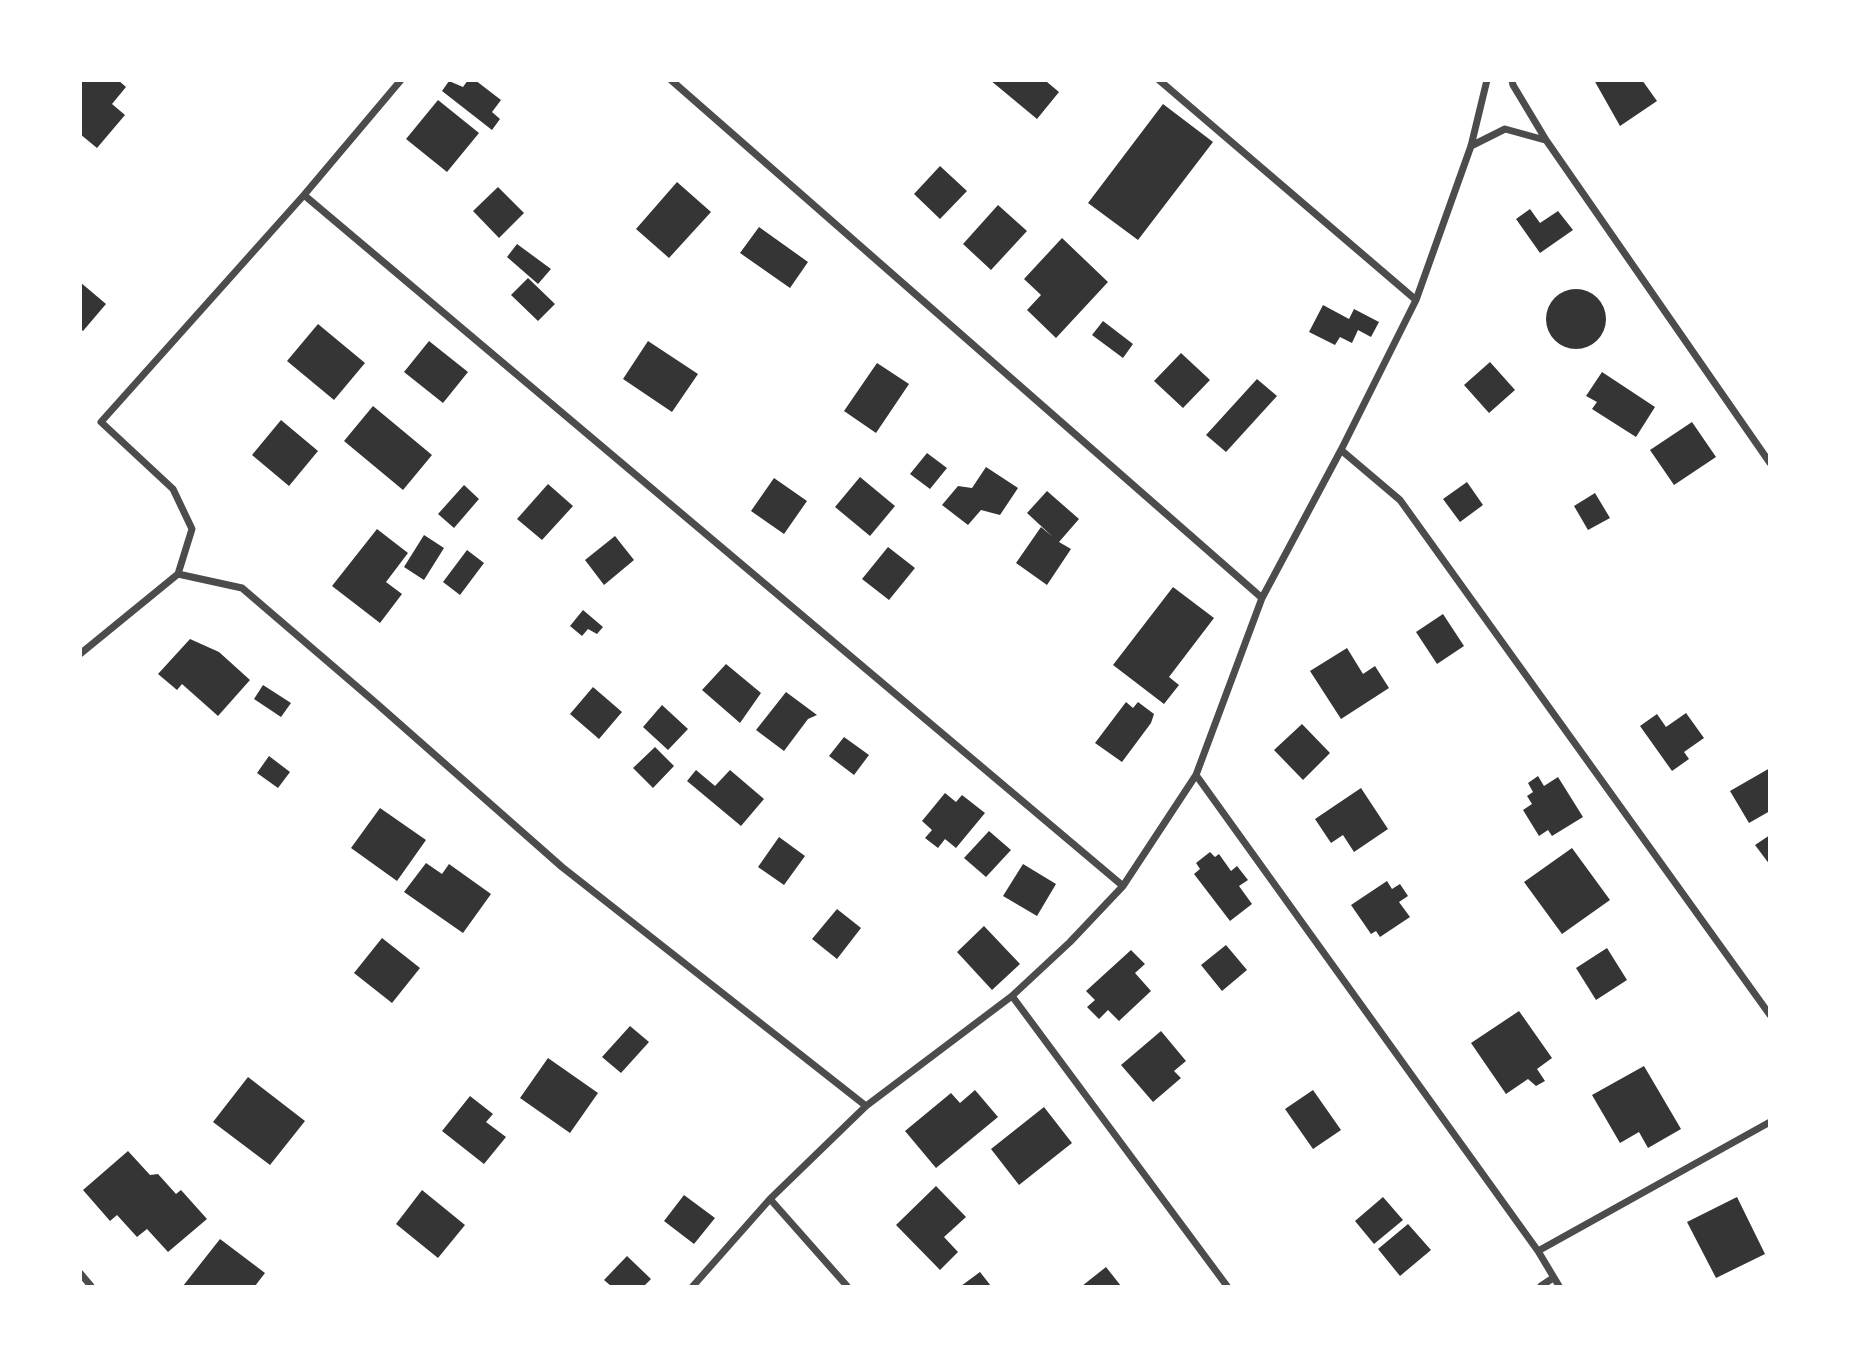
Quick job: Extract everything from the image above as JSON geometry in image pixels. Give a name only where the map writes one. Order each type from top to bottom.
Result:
[{"type":"street","points":[[80,654],[178,574],[192,529],[173,489],[101,422],[304,195],[401,80]]},
{"type":"street","points":[[671,80],[1262,598]]},
{"type":"street","points":[[1159,80],[1416,300]]},
{"type":"street","points":[[693,1286],[770,1199],[866,1106],[1012,996],[1070,942],[1123,887],[1196,775],[1262,598],[1341,450],[1416,300],[1471,146],[1487,80]]},
{"type":"street","points":[[1512,80],[1546,140],[1769,463]]},
{"type":"street","points":[[1471,146],[1505,129],[1546,140]]},
{"type":"street","points":[[304,195],[1123,887]]},
{"type":"street","points":[[1341,450],[1400,500],[1769,1014]]},
{"type":"street","points":[[178,574],[242,588],[562,867],[866,1106]]},
{"type":"street","points":[[1196,775],[1538,1251],[1559,1286]]},
{"type":"street","points":[[1012,996],[1227,1286]]},
{"type":"street","points":[[1538,1251],[1769,1122]]},
{"type":"street","points":[[770,1199],[847,1286]]},
{"type":"street","points":[[80,1273],[91,1286]]},
{"type":"street","points":[[1541,1286],[1553,1278]]},
{"type":"building","points":[[80,80],[118,80],[126,87],[112,104],[125,115],[97,148],[80,134]]},
{"type":"building","points":[[468,80],[475,80],[501,100],[492,112],[500,119],[492,130],[442,91],[449,81],[463,87]]},
{"type":"building","points":[[990,80],[1048,80],[1059,92],[1037,119]]},
{"type":"building","points":[[1594,80],[1642,80],[1657,101],[1620,126]]},
{"type":"building","points":[[438,100],[479,133],[447,172],[406,139]]},
{"type":"building","points":[[1163,104],[1213,142],[1138,240],[1088,203]]},
{"type":"building","points":[[940,166],[967,191],[940,219],[914,194]]},
{"type":"building","points":[[677,182],[711,212],[669,258],[636,229]]},
{"type":"building","points":[[498,187],[524,213],[499,238],[473,211]]},
{"type":"building","points":[[998,205],[1027,231],[991,270],[963,244]]},
{"type":"building","points":[[1530,209],[1540,223],[1558,211],[1573,230],[1540,253],[1516,219]]},
{"type":"building","points":[[759,227],[808,262],[790,288],[740,253]]},
{"type":"building","points":[[1062,238],[1108,282],[1056,338],[1027,310],[1041,295],[1024,279]]},
{"type":"building","points":[[517,244],[551,269],[538,284],[507,257]]},
{"type":"building","points":[[528,278],[555,304],[538,321],[511,295]]},
{"type":"building","points":[[80,282],[106,304],[83,331],[80,329]]},
{"type":"building","points":[[1576,289],[1593,294],[1601,302],[1606,319],[1601,336],[1593,344],[1576,349],[1559,344],[1551,336],[1546,319],[1551,302],[1559,294]]},
{"type":"building","points":[[1323,305],[1349,319],[1354,309],[1379,322],[1371,337],[1358,330],[1352,343],[1340,337],[1335,345],[1309,332]]},
{"type":"building","points":[[1103,321],[1133,344],[1123,358],[1092,335]]},
{"type":"building","points":[[318,324],[365,363],[334,400],[287,361]]},
{"type":"building","points":[[429,341],[468,372],[443,403],[404,372]]},
{"type":"building","points":[[648,341],[698,374],[672,412],[623,379]]},
{"type":"building","points":[[1181,353],[1210,380],[1183,408],[1154,381]]},
{"type":"building","points":[[1490,362],[1515,390],[1489,413],[1464,385]]},
{"type":"building","points":[[877,363],[909,384],[876,433],[844,411]]},
{"type":"building","points":[[1602,372],[1655,407],[1636,437],[1592,409],[1597,402],[1586,396]]},
{"type":"building","points":[[1257,379],[1277,396],[1226,452],[1206,435]]},
{"type":"building","points":[[373,406],[432,455],[403,490],[344,441]]},
{"type":"building","points":[[281,420],[318,451],[289,486],[252,455]]},
{"type":"building","points":[[1692,422],[1716,457],[1674,485],[1650,450]]},
{"type":"building","points":[[927,453],[947,468],[930,489],[910,474]]},
{"type":"building","points":[[986,467],[1018,488],[1000,515],[981,510],[968,525],[942,505],[958,486],[972,488]]},
{"type":"building","points":[[860,477],[895,506],[870,536],[835,507]]},
{"type":"building","points":[[774,478],[807,501],[784,534],[751,511]]},
{"type":"building","points":[[1467,482],[1483,505],[1460,522],[1443,499]]},
{"type":"building","points":[[548,484],[573,506],[542,540],[517,519]]},
{"type":"building","points":[[464,485],[479,499],[454,528],[438,514]]},
{"type":"building","points":[[1047,491],[1079,519],[1059,542],[1071,549],[1047,585],[1016,563],[1041,527],[1053,537],[1027,513]]},
{"type":"building","points":[[1595,493],[1610,518],[1588,530],[1574,506]]},
{"type":"building","points":[[377,529],[408,553],[386,582],[402,594],[380,623],[332,586]]},
{"type":"building","points":[[424,535],[444,548],[424,580],[404,567]]},
{"type":"building","points":[[615,536],[634,560],[604,585],[585,560]]},
{"type":"building","points":[[888,547],[915,568],[889,600],[862,579]]},
{"type":"building","points":[[467,550],[484,563],[460,595],[443,582]]},
{"type":"building","points":[[1173,587],[1214,618],[1169,677],[1179,685],[1164,704],[1113,665]]},
{"type":"building","points":[[583,610],[603,627],[597,634],[588,629],[582,636],[570,626]]},
{"type":"building","points":[[1443,614],[1464,646],[1437,664],[1416,632]]},
{"type":"building","points":[[190,639],[219,652],[250,680],[218,716],[182,684],[177,690],[158,674]]},
{"type":"building","points":[[1347,648],[1363,674],[1375,666],[1389,688],[1341,719],[1310,671]]},
{"type":"building","points":[[726,664],[761,693],[740,723],[702,690]]},
{"type":"building","points":[[263,685],[291,703],[281,717],[254,699]]},
{"type":"building","points":[[593,687],[622,712],[599,739],[570,714]]},
{"type":"building","points":[[786,692],[817,715],[808,719],[784,751],[756,730]]},
{"type":"building","points":[[1126,702],[1133,708],[1138,702],[1154,714],[1151,723],[1122,762],[1095,743]]},
{"type":"building","points":[[662,705],[688,729],[668,750],[643,727]]},
{"type":"building","points":[[1686,713],[1704,738],[1684,752],[1689,759],[1672,771],[1640,726],[1657,714],[1666,727]]},
{"type":"building","points":[[1302,724],[1330,753],[1303,780],[1274,750]]},
{"type":"building","points":[[844,737],[869,755],[854,775],[829,756]]},
{"type":"building","points":[[655,747],[674,766],[653,788],[633,768]]},
{"type":"building","points":[[269,756],[290,772],[278,788],[257,773]]},
{"type":"building","points":[[1770,768],[1770,811],[1749,823],[1730,791]]},
{"type":"building","points":[[696,770],[715,786],[730,770],[764,799],[741,826],[687,781]]},
{"type":"building","points":[[1538,776],[1544,786],[1558,777],[1583,817],[1552,836],[1548,830],[1539,836],[1523,810],[1532,804],[1527,796],[1533,792],[1528,783]]},
{"type":"building","points":[[1361,788],[1388,829],[1354,852],[1343,835],[1331,843],[1315,819]]},
{"type":"building","points":[[945,793],[956,802],[962,795],[985,813],[956,848],[945,839],[938,848],[925,838],[932,830],[922,821]]},
{"type":"building","points":[[380,808],[426,840],[397,881],[351,848]]},
{"type":"building","points":[[989,831],[1011,850],[986,877],[964,858]]},
{"type":"building","points":[[1770,835],[1770,865],[1755,845]]},
{"type":"building","points":[[779,837],[805,856],[784,885],[758,867]]},
{"type":"building","points":[[1572,848],[1610,900],[1562,934],[1524,882]]},
{"type":"building","points":[[1210,852],[1215,857],[1219,854],[1231,871],[1237,866],[1248,880],[1239,886],[1252,904],[1230,921],[1194,874],[1200,869],[1196,863]]},
{"type":"building","points":[[426,863],[442,874],[449,864],[491,894],[463,933],[404,892]]},
{"type":"building","points":[[1023,864],[1056,884],[1037,916],[1003,896]]},
{"type":"building","points":[[1387,881],[1392,889],[1400,884],[1408,896],[1399,902],[1410,917],[1380,937],[1376,931],[1371,934],[1351,905]]},
{"type":"building","points":[[837,909],[861,928],[837,959],[812,939]]},
{"type":"building","points":[[984,926],[1020,964],[992,990],[957,952]]},
{"type":"building","points":[[382,938],[420,968],[392,1003],[354,973]]},
{"type":"building","points":[[1226,945],[1247,970],[1222,991],[1201,965]]},
{"type":"building","points":[[1607,948],[1627,980],[1596,1000],[1576,968]]},
{"type":"building","points":[[1131,950],[1145,964],[1135,973],[1151,991],[1119,1021],[1108,1010],[1099,1019],[1087,1007],[1095,1000],[1086,991]]},
{"type":"building","points":[[1519,1011],[1552,1058],[1537,1069],[1545,1081],[1536,1086],[1528,1079],[1506,1094],[1471,1043]]},
{"type":"building","points":[[630,1026],[649,1042],[621,1073],[602,1057]]},
{"type":"building","points":[[1161,1031],[1186,1061],[1174,1071],[1181,1078],[1153,1102],[1121,1065]]},
{"type":"building","points":[[548,1058],[598,1093],[570,1133],[520,1098]]},
{"type":"building","points":[[1644,1066],[1681,1129],[1648,1148],[1639,1132],[1620,1143],[1592,1095]]},
{"type":"building","points":[[248,1077],[305,1121],[270,1165],[213,1122]]},
{"type":"building","points":[[975,1090],[998,1117],[936,1168],[905,1131],[951,1093],[960,1103]]},
{"type":"building","points":[[1313,1090],[1341,1130],[1313,1149],[1285,1109]]},
{"type":"building","points":[[470,1096],[493,1114],[486,1122],[506,1137],[484,1164],[442,1131]]},
{"type":"building","points":[[1044,1107],[1072,1143],[1019,1185],[991,1149]]},
{"type":"building","points":[[128,1151],[150,1175],[158,1174],[176,1194],[181,1190],[207,1219],[168,1252],[147,1229],[137,1237],[117,1215],[110,1221],[83,1190]]},
{"type":"building","points":[[936,1186],[966,1217],[944,1237],[958,1252],[940,1270],[896,1225]]},
{"type":"building","points":[[422,1190],[465,1225],[438,1258],[396,1224]]},
{"type":"building","points":[[684,1195],[715,1218],[694,1244],[664,1221]]},
{"type":"building","points":[[1383,1197],[1403,1220],[1374,1244],[1355,1221]]},
{"type":"building","points":[[1737,1197],[1765,1254],[1716,1278],[1687,1222]]},
{"type":"building","points":[[1408,1224],[1431,1250],[1400,1276],[1378,1249]]},
{"type":"building","points":[[220,1239],[265,1273],[255,1286],[183,1286]]},
{"type":"building","points":[[627,1256],[651,1279],[644,1286],[611,1286],[604,1280]]},
{"type":"building","points":[[1106,1267],[1121,1286],[1082,1286]]},
{"type":"building","points":[[980,1272],[991,1286],[961,1286]]}]
